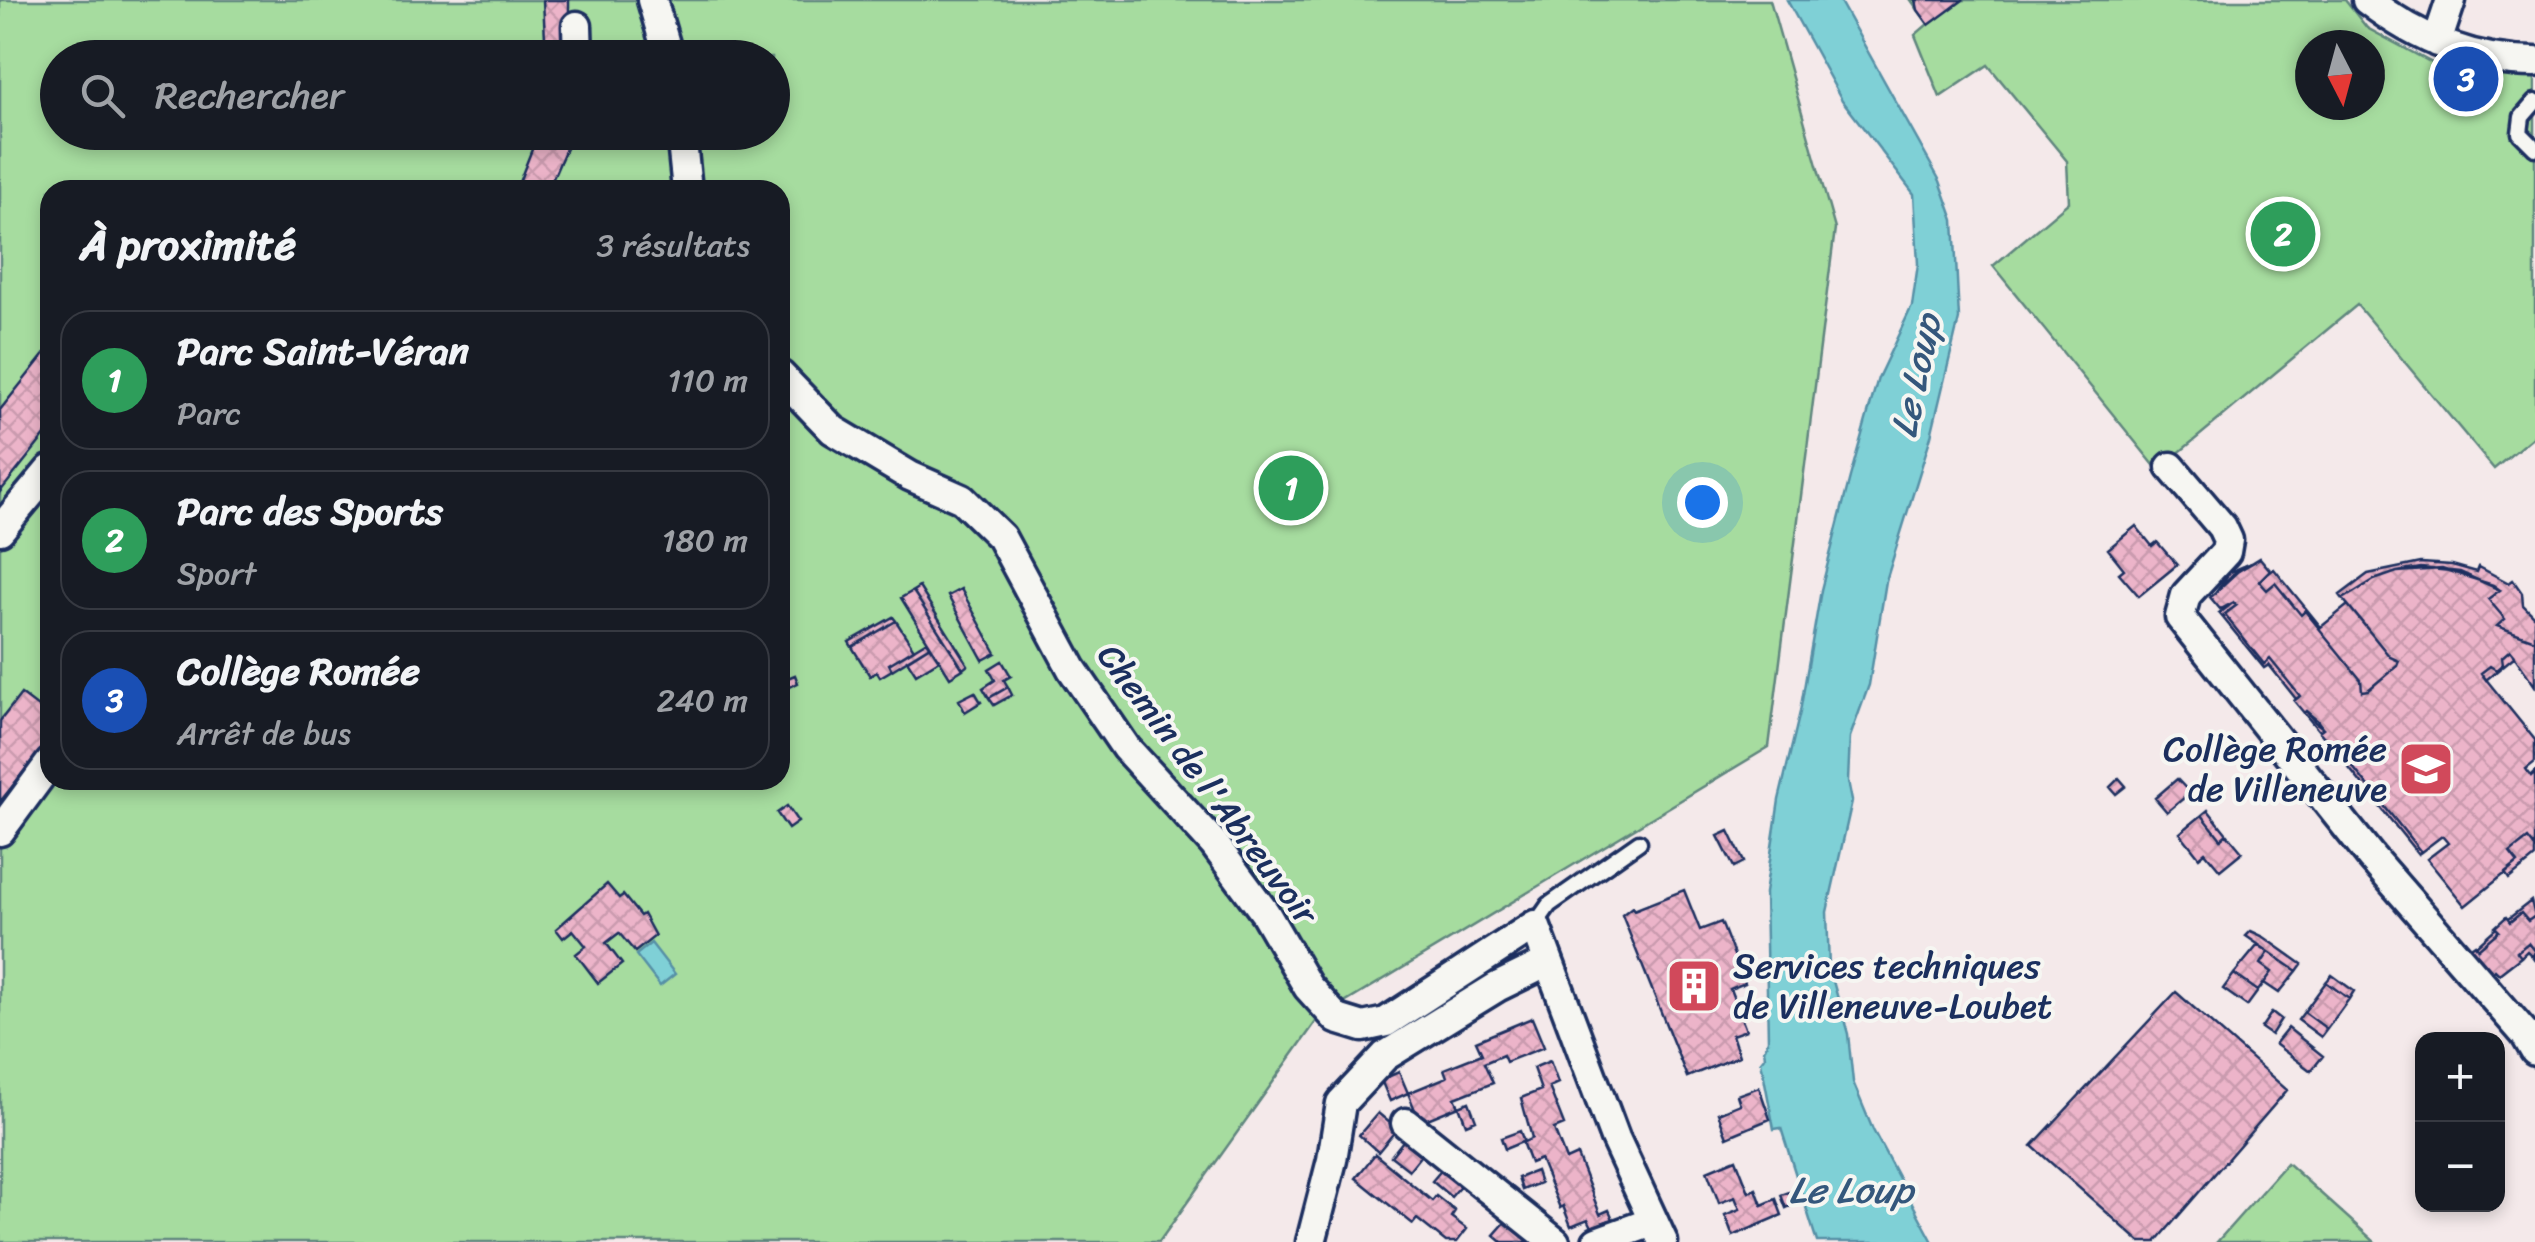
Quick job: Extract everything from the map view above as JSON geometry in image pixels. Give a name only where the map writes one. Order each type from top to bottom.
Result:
[{"type":"street","points":[[652,0],[664,40]]},
{"type":"street","points":[[2367,0],[2402,27],[2477,57],[2535,62]]},
{"type":"street","points":[[2437,42],[2451,0]]},
{"type":"street","points":[[576,26],[577,40]]},
{"type":"street","points":[[683,150],[685,180]]},
{"type":"street","name":"Chemin de l'Abreuvoir","points":[[790,385],[833,430],[910,476],[962,499],[1001,537],[1072,669],[1126,748],[1214,844],[1265,914],[1308,987],[1336,1019],[1363,1027],[1386,1022],[1534,925]]},
{"type":"street","points":[[2172,467],[2222,527],[2228,540],[2226,552],[2186,595],[2180,616],[2371,857],[2525,1034],[2535,1051]]},
{"type":"street","points":[[0,530],[40,482]]},
{"type":"street","points":[[0,831],[40,777]]},
{"type":"street","points":[[1534,925],[1615,1138],[1658,1232],[1597,1242]]},
{"type":"street","points":[[1311,1242],[1332,1160],[1341,1103],[1385,1056],[1546,962]]},
{"type":"street","points":[[1406,1123],[1555,1242]]},
{"type":"lane","points":[[2535,102],[2522,116],[2520,133],[2535,148]]},
{"type":"lane","points":[[1534,925],[1549,905],[1640,842]]},
{"type":"green space","points":[[0,0],[1770,0],[1835,229],[1769,747],[1318,1019],[1159,1242],[0,1242]]},
{"type":"green space","points":[[1911,0],[2345,0],[2371,30],[2295,30],[2295,120],[2385,120],[2385,38],[2459,73],[2535,77],[2535,435],[2494,469],[2357,305],[2158,470],[1993,266],[2069,202],[2067,161],[1988,65],[1940,97],[1915,35],[1928,24]]},
{"type":"green space","points":[[2287,1163],[2375,1242],[2217,1242]]},
{"type":"water","name":"Le Loup","points":[[1787,0],[1839,0],[1940,181],[1954,220],[1959,319],[1931,436],[1886,581],[1869,685],[1850,737],[1848,781],[1852,801],[1827,912],[1829,967],[1848,1034],[1853,1082],[1873,1130],[1933,1242],[1817,1242],[1781,1128],[1774,1129],[1761,1061],[1768,1040],[1765,893],[1779,800],[1800,712],[1821,590],[1850,477],[1878,378],[1912,306],[1918,264],[1914,194],[1842,100]]},
{"type":"water","points":[[651,943],[675,974],[660,986],[636,955]]},
{"type":"building","points":[[543,0],[569,0],[569,40],[545,40]]},
{"type":"building","points":[[1916,0],[1963,0],[1929,25]]},
{"type":"building","points":[[532,150],[565,150],[552,180],[520,180]]},
{"type":"building","points":[[40,360],[40,442],[0,492],[0,410]]},
{"type":"building","points":[[2136,526],[2152,546],[2157,542],[2177,565],[2139,596],[2119,573],[2124,569],[2108,549]]},
{"type":"building","points":[[2260,558],[2270,570],[2259,581],[2267,590],[2275,583],[2301,615],[2305,611],[2361,680],[2362,691],[2368,690],[2399,661],[2390,657],[2343,599],[2374,580],[2397,572],[2442,569],[2493,585],[2500,590],[2488,599],[2505,619],[2497,626],[2535,640],[2535,686],[2510,650],[2496,670],[2490,666],[2481,673],[2535,740],[2535,762],[2526,769],[2531,776],[2535,772],[2535,848],[2528,839],[2510,853],[2518,863],[2465,906],[2427,859],[2448,843],[2442,836],[2421,852],[2332,741],[2329,743],[2319,731],[2323,728],[2317,720],[2294,701],[2300,696],[2270,659],[2264,664],[2224,614],[2236,605],[2233,602],[2220,609],[2210,597],[2237,572]]},
{"type":"building","points":[[2256,561],[2233,574],[2214,594],[2230,572]]},
{"type":"building","points":[[2421,563],[2477,572],[2479,567],[2509,583],[2513,580],[2522,593],[2523,605],[2535,617],[2535,640],[2497,626],[2505,619],[2488,599],[2500,590],[2460,572],[2421,568],[2397,572],[2374,580],[2343,599],[2340,595],[2368,574]]},
{"type":"building","points":[[2274,569],[2321,627],[2348,605],[2390,657],[2399,661],[2397,666],[2362,691],[2361,680],[2305,611],[2301,615],[2275,583],[2267,590],[2259,581]]},
{"type":"building","points":[[919,587],[968,665],[963,669],[913,591]]},
{"type":"building","points":[[961,589],[996,653],[983,660],[948,596]]},
{"type":"building","points":[[913,591],[963,669],[950,677],[901,598]]},
{"type":"building","points":[[2233,602],[2236,605],[2224,614],[2264,664],[2270,659],[2300,696],[2296,699],[2269,665],[2264,668],[2219,613]]},
{"type":"building","points":[[893,617],[896,621],[852,647],[849,642]]},
{"type":"building","points":[[896,621],[914,649],[889,664],[892,670],[880,677],[877,672],[870,676],[852,647]]},
{"type":"building","points":[[927,641],[930,646],[892,670],[889,664]]},
{"type":"building","points":[[930,646],[939,660],[916,674],[907,660]]},
{"type":"building","points":[[2510,650],[2515,656],[2486,680],[2481,673],[2490,666],[2496,670]]},
{"type":"building","points":[[1002,661],[1011,676],[1004,680],[1008,687],[989,698],[983,688],[995,680],[989,669]]},
{"type":"building","points":[[795,675],[798,683],[790,687],[790,677]]},
{"type":"building","points":[[1008,687],[1012,695],[994,705],[989,698]]},
{"type":"building","points":[[975,692],[981,702],[965,712],[959,700]]},
{"type":"building","points":[[21,694],[40,708],[40,751],[0,802],[0,721]]},
{"type":"building","points":[[2306,711],[2315,722],[2323,728],[2319,731]]},
{"type":"building","points":[[2332,741],[2421,852],[2418,854],[2329,743]]},
{"type":"building","points":[[2119,778],[2126,786],[2116,794],[2110,787]]},
{"type":"building","points":[[2177,779],[2190,793],[2167,812],[2155,798]]},
{"type":"building","points":[[787,806],[798,822],[788,829],[777,813]]},
{"type":"building","points":[[2208,810],[2227,834],[2221,839],[2202,815]]},
{"type":"building","points":[[2202,815],[2221,839],[2227,834],[2242,852],[2220,870],[2205,852],[2199,857],[2180,833]]},
{"type":"building","points":[[1729,831],[1744,862],[1734,867],[1718,836]]},
{"type":"building","points":[[2528,839],[2535,848],[2535,858],[2509,879],[2505,873],[2518,863],[2510,853]]},
{"type":"building","points":[[607,884],[619,898],[623,895],[640,916],[643,914],[655,936],[635,952],[619,933],[606,943],[622,964],[598,983],[576,954],[586,946],[573,930],[563,938],[556,929]]},
{"type":"building","name":"Services techniques de Villeneuve-Loubet","points":[[1684,890],[1700,930],[1721,922],[1745,983],[1730,989],[1746,1030],[1732,1035],[1739,1056],[1687,1077],[1622,915],[1632,907],[1634,910]]},
{"type":"building","points":[[2531,901],[2535,916],[2528,921],[2521,913],[2510,922],[2508,919]]},
{"type":"building","points":[[2521,913],[2528,921],[2535,916],[2535,952],[2528,943],[2517,952],[2521,957],[2487,978],[2465,951],[2475,944],[2478,949],[2499,931],[2495,927],[2506,917],[2510,922]]},
{"type":"building","points":[[2496,928],[2499,931],[2478,949],[2476,946]]},
{"type":"building","points":[[2251,931],[2302,964],[2297,971],[2246,936]]},
{"type":"building","points":[[2528,943],[2535,952],[2532,956],[2527,951],[2521,957],[2517,952]]},
{"type":"building","points":[[2258,945],[2269,952],[2261,964],[2272,972],[2258,991],[2234,974]]},
{"type":"building","points":[[2269,952],[2297,971],[2279,993],[2264,983],[2272,972],[2261,964]]},
{"type":"building","points":[[2234,974],[2258,991],[2247,1006],[2223,989]]},
{"type":"building","points":[[2332,975],[2354,991],[2349,999],[2326,982]]},
{"type":"building","points":[[2326,982],[2349,999],[2327,1029],[2304,1012]]},
{"type":"building","points":[[2176,992],[2287,1090],[2156,1242],[2140,1242],[2032,1146]]},
{"type":"building","points":[[2272,1012],[2281,1019],[2271,1035],[2261,1028]]},
{"type":"building","points":[[2304,1012],[2327,1029],[2321,1037],[2298,1020]]},
{"type":"building","points":[[1532,1018],[1544,1047],[1506,1062],[1503,1055],[1484,1063],[1493,1083],[1455,1098],[1459,1106],[1420,1122],[1408,1093],[1447,1077],[1444,1069],[1482,1054],[1476,1041]]},
{"type":"building","points":[[2288,1028],[2323,1056],[2311,1071],[2275,1044]]},
{"type":"building","points":[[1550,1061],[1558,1083],[1549,1087],[1564,1125],[1554,1129],[1566,1160],[1577,1155],[1600,1214],[1609,1210],[1613,1219],[1592,1227],[1588,1219],[1571,1226],[1540,1159],[1530,1163],[1522,1142],[1505,1149],[1501,1138],[1520,1131],[1524,1142],[1532,1138],[1521,1098],[1541,1090],[1533,1068]]},
{"type":"building","points":[[1399,1072],[1408,1093],[1390,1101],[1381,1080]]},
{"type":"building","points":[[1759,1087],[1770,1119],[1727,1137],[1718,1113],[1740,1104],[1737,1095]]},
{"type":"building","points":[[1469,1102],[1476,1120],[1466,1124],[1459,1106]]},
{"type":"building","points":[[1378,1113],[1397,1129],[1378,1152],[1359,1135]]},
{"type":"building","points":[[1403,1141],[1421,1155],[1409,1170],[1391,1156]]},
{"type":"building","points":[[1375,1154],[1432,1201],[1436,1196],[1455,1211],[1451,1217],[1467,1229],[1457,1242],[1446,1242],[1417,1219],[1413,1224],[1356,1178]]},
{"type":"building","points":[[1736,1159],[1749,1192],[1756,1189],[1762,1205],[1776,1199],[1782,1215],[1733,1236],[1725,1215],[1740,1209],[1735,1197],[1719,1203],[1707,1171]]},
{"type":"building","points":[[1444,1167],[1463,1183],[1451,1197],[1432,1181]]},
{"type":"building","points":[[1536,1171],[1540,1183],[1522,1190],[1518,1178]]},
{"type":"building","points":[[1792,1191],[1797,1203],[1786,1208],[1781,1195]]},
{"type":"building","points":[[1509,1218],[1539,1242],[1502,1242],[1494,1235]]},
{"type":"place","name":"Collège Romée","points":[[2466,79]]},
{"type":"place","name":"Parc des Sports","points":[[2283,234]]},
{"type":"place","name":"Parc Saint-Véran","points":[[1291,488]]},
{"type":"place","name":"Collège Romée de Villeneuve","points":[[2426,769]]},
{"type":"place","name":"Services techniques de Villeneuve-Loubet","points":[[1694,986]]}]
